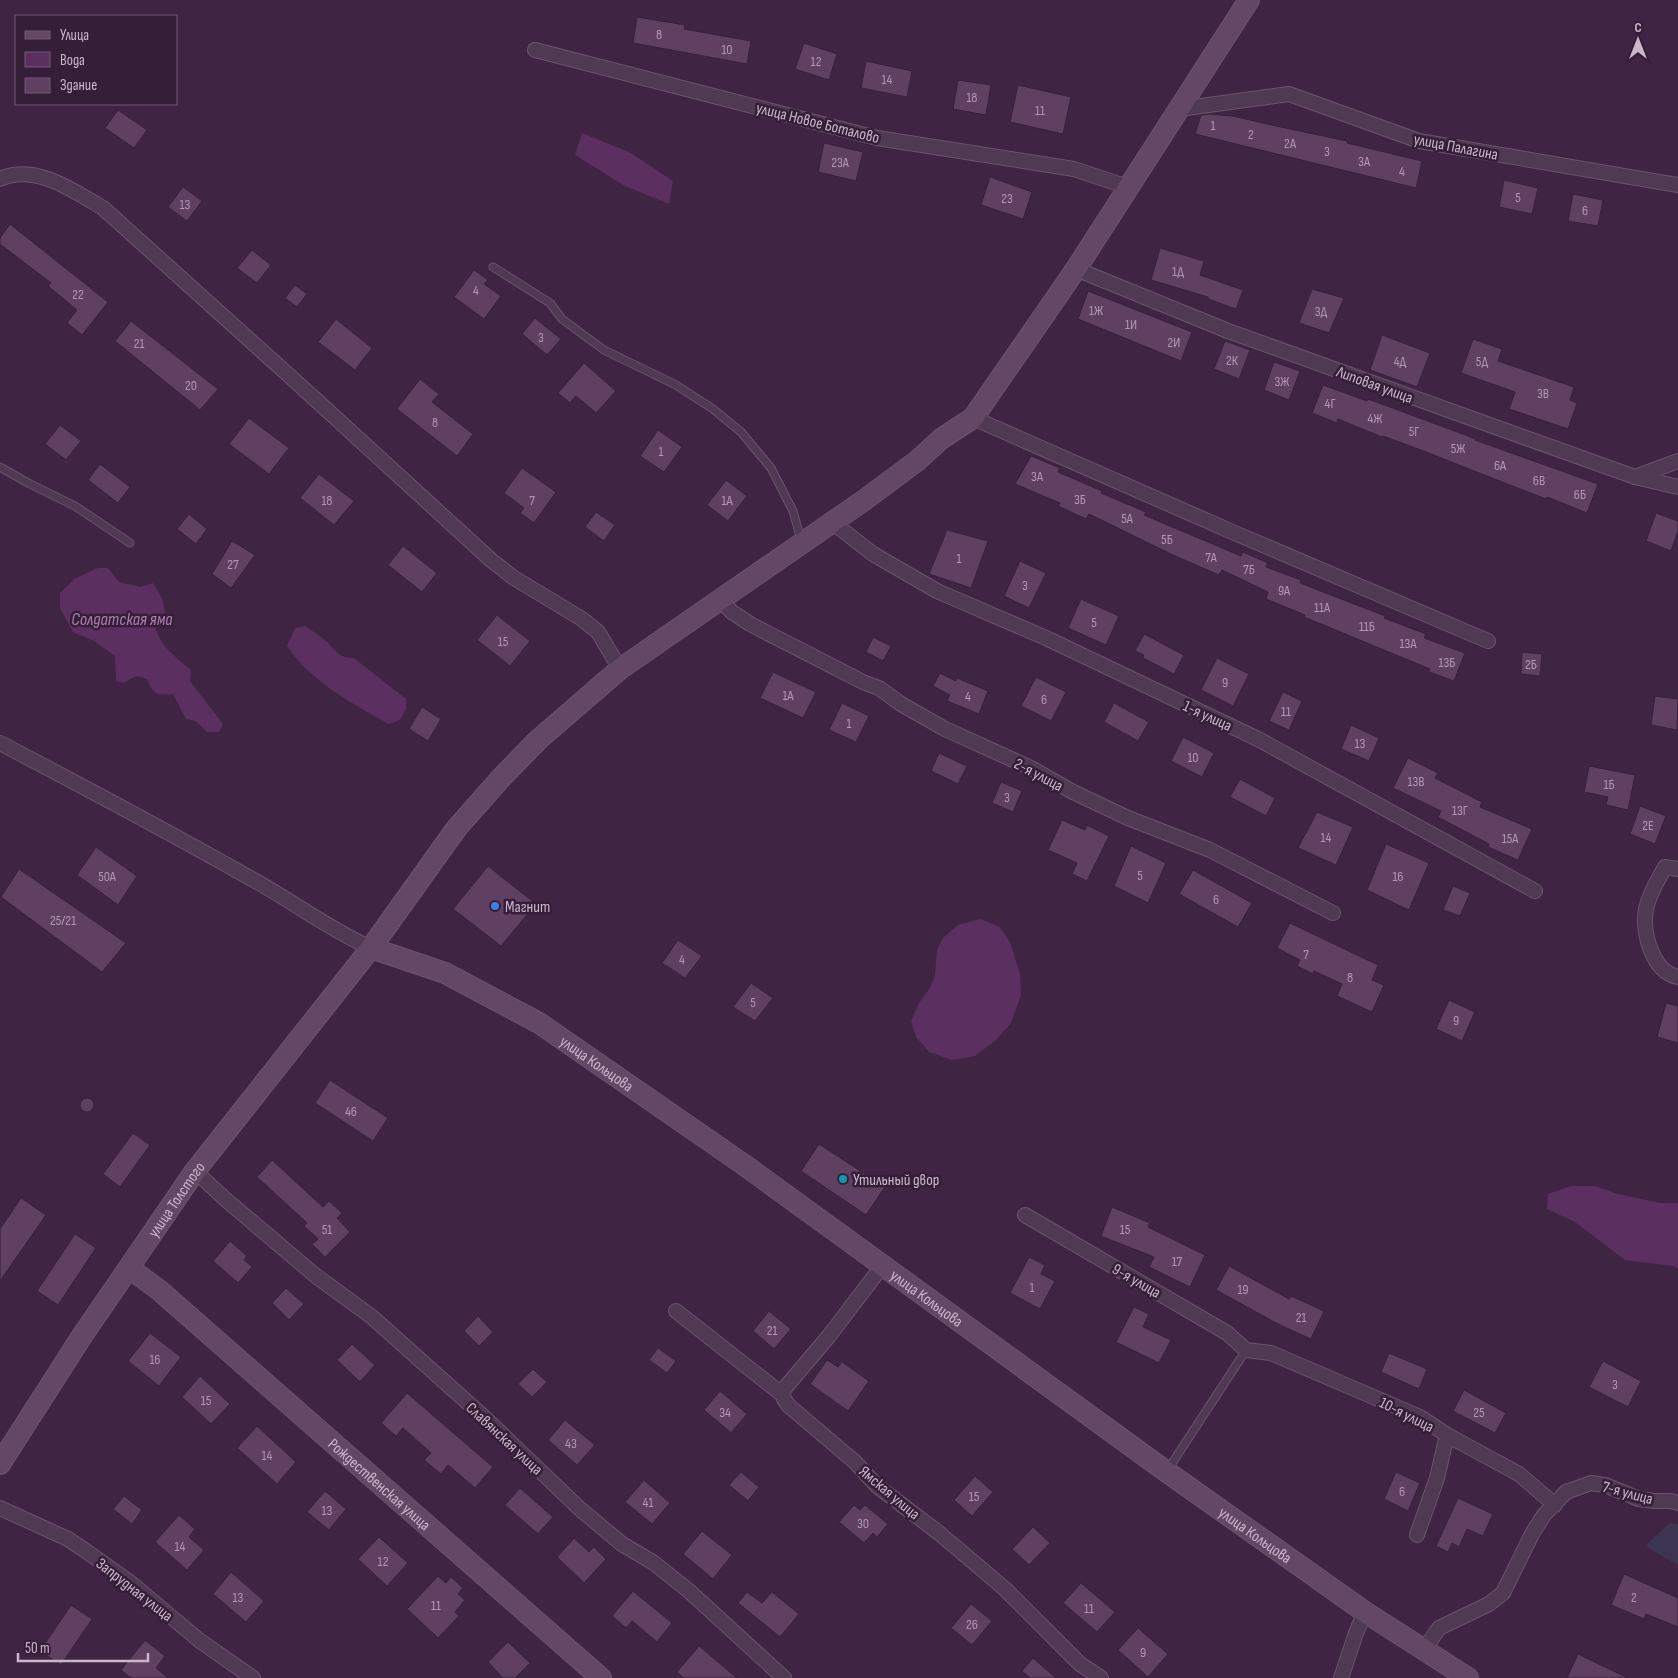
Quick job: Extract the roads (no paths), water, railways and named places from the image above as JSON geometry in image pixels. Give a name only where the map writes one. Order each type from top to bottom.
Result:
[{"type":"main road","points":[[973,418],[1076,269],[1249,0]]},
{"type":"main road","name":"улица Толстого","points":[[0,1464],[82,1336],[194,1171],[371,948],[456,829],[501,778],[538,740],[620,669],[832,522],[917,461],[941,439],[973,418]]},
{"type":"main road","name":"улица Кольцова","points":[[371,948],[445,973],[540,1023],[743,1164],[1167,1472],[1366,1612],[1468,1678]]},
{"type":"main road","name":"Рождественская улица","points":[[129,1268],[159,1290],[601,1678]]},
{"type":"street","name":"улица Новое Боталово","points":[[535,50],[878,138],[1074,169],[1128,187]]},
{"type":"street","name":"улица Палагина","points":[[1179,109],[1289,94],[1419,141],[1678,185]]},
{"type":"street","points":[[0,179],[21,174],[52,181],[70,188],[103,208],[491,560],[514,578],[582,618],[598,632],[620,669]]},
{"type":"street","name":"Липовая улица","points":[[1076,269],[1228,331],[1635,477],[1678,487]]},
{"type":"street","points":[[973,418],[1246,538],[1488,641]]},
{"type":"street","points":[[1635,477],[1678,461]]},
{"type":"street","name":"1-я улица","points":[[832,522],[873,554],[937,591],[1046,638],[1258,739],[1535,891]]},
{"type":"street","name":"2-я улица","points":[[719,599],[732,612],[750,624],[865,684],[879,688],[901,704],[946,729],[1031,768],[1073,792],[1128,818],[1210,850],[1332,913]]},
{"type":"street","points":[[0,743],[252,879],[346,937],[371,948]]},
{"type":"street","points":[[1678,869],[1665,867],[1650,894],[1645,911],[1650,949],[1656,963],[1670,975],[1678,977]]},
{"type":"street","name":"Славянская улица","points":[[194,1171],[316,1276],[372,1317],[485,1418],[580,1509],[622,1544],[654,1562],[689,1591],[784,1678]]},
{"type":"street","name":"9-я улица","points":[[1025,1215],[1227,1333],[1246,1350]]},
{"type":"street","points":[[783,1395],[784,1389],[829,1336],[883,1265]]},
{"type":"street","name":"Ямская улица","points":[[676,1311],[783,1395],[789,1406],[855,1462],[878,1486],[998,1583],[1080,1664],[1101,1678]]},
{"type":"street","name":"10-я улица","points":[[1246,1350],[1271,1353],[1420,1417],[1447,1435],[1519,1474],[1555,1504]]},
{"type":"street","points":[[1417,1535],[1437,1478],[1447,1435]]},
{"type":"street","name":"7-я улица","points":[[1424,1650],[1440,1628],[1489,1604],[1503,1593],[1532,1532],[1544,1515],[1566,1492],[1578,1486],[1591,1483],[1605,1484],[1639,1499],[1678,1503]]},
{"type":"street","name":"Запрудная улица","points":[[5,1511],[68,1539],[83,1549],[131,1583],[200,1641],[253,1678]]},
{"type":"street","points":[[1341,1678],[1356,1633],[1366,1612]]},
{"type":"lane","points":[[493,267],[550,303],[562,318],[604,350],[676,385],[713,409],[741,432],[771,468],[793,511],[802,543]]},
{"type":"lane","points":[[0,467],[75,506],[130,543]]},
{"type":"lane","points":[[1167,1472],[1246,1350]]},
{"type":"water","points":[[582,133],[631,153],[673,181],[669,204],[625,186],[575,155]]},
{"type":"water","name":"Солдатская яма","points":[[98,568],[108,568],[119,582],[141,587],[153,583],[162,598],[165,612],[155,625],[160,639],[174,656],[191,670],[190,681],[223,724],[219,732],[207,732],[196,721],[186,719],[173,694],[156,693],[147,679],[136,676],[123,683],[116,681],[115,656],[94,641],[73,632],[60,608],[60,593],[74,579]]},
{"type":"water","points":[[305,626],[322,638],[339,654],[354,658],[406,699],[406,709],[400,720],[389,724],[361,709],[333,691],[307,670],[287,646],[295,628]]},
{"type":"water","points":[[980,919],[1000,927],[1010,942],[1020,974],[1021,995],[1011,1023],[995,1041],[975,1056],[952,1060],[929,1052],[916,1037],[911,1021],[919,1003],[930,988],[935,975],[937,950],[943,938],[958,925]]},
{"type":"water","points":[[1571,1186],[1595,1186],[1618,1194],[1660,1203],[1678,1203],[1678,1269],[1674,1266],[1625,1260],[1575,1222],[1547,1209],[1548,1194]]},
{"type":"place","name":"Магнит","points":[[495,906]]},
{"type":"place","name":"Утильный двор","points":[[843,1179]]}]
